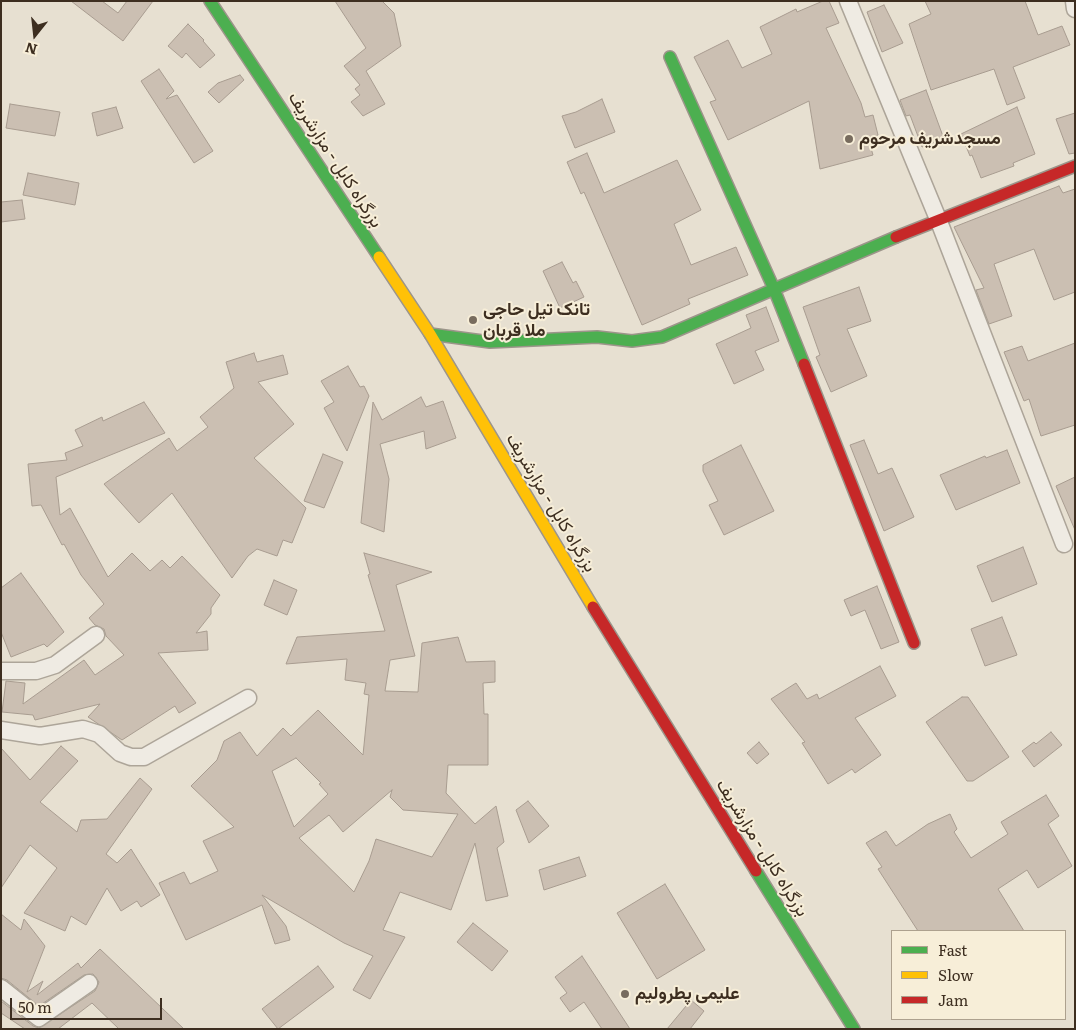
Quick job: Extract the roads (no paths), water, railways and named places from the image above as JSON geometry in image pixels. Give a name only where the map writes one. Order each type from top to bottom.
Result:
[{"type":"main road","name":"بزرگراه کابل - مزارشریف","points":[[210,1],[430,334],[642,689],[854,1029]]},
{"type":"main road","points":[[670,56],[774,289],[914,643]]},
{"type":"main road","points":[[430,334],[490,342],[597,336],[632,341],[662,337],[938,219],[1075,166]]},
{"type":"street","points":[[848,1],[938,219],[1064,544]]},
{"type":"street","points":[[1074,1],[1075,9]]},
{"type":"street","points":[[1,671],[36,671],[55,665],[96,634]]},
{"type":"street","points":[[1,730],[40,736],[83,729],[99,734],[120,753],[131,757],[144,757],[248,698]]},
{"type":"street","points":[[1,988],[39,1018],[89,983]]},
{"type":"place","name":"مسجدشریف مرحوم","points":[[849,139]]},
{"type":"place","name":"تانک تیل حاجی ملا قربان","points":[[473,320]]},
{"type":"place","name":"علیمی پطرولیم","points":[[625,994]]}]
